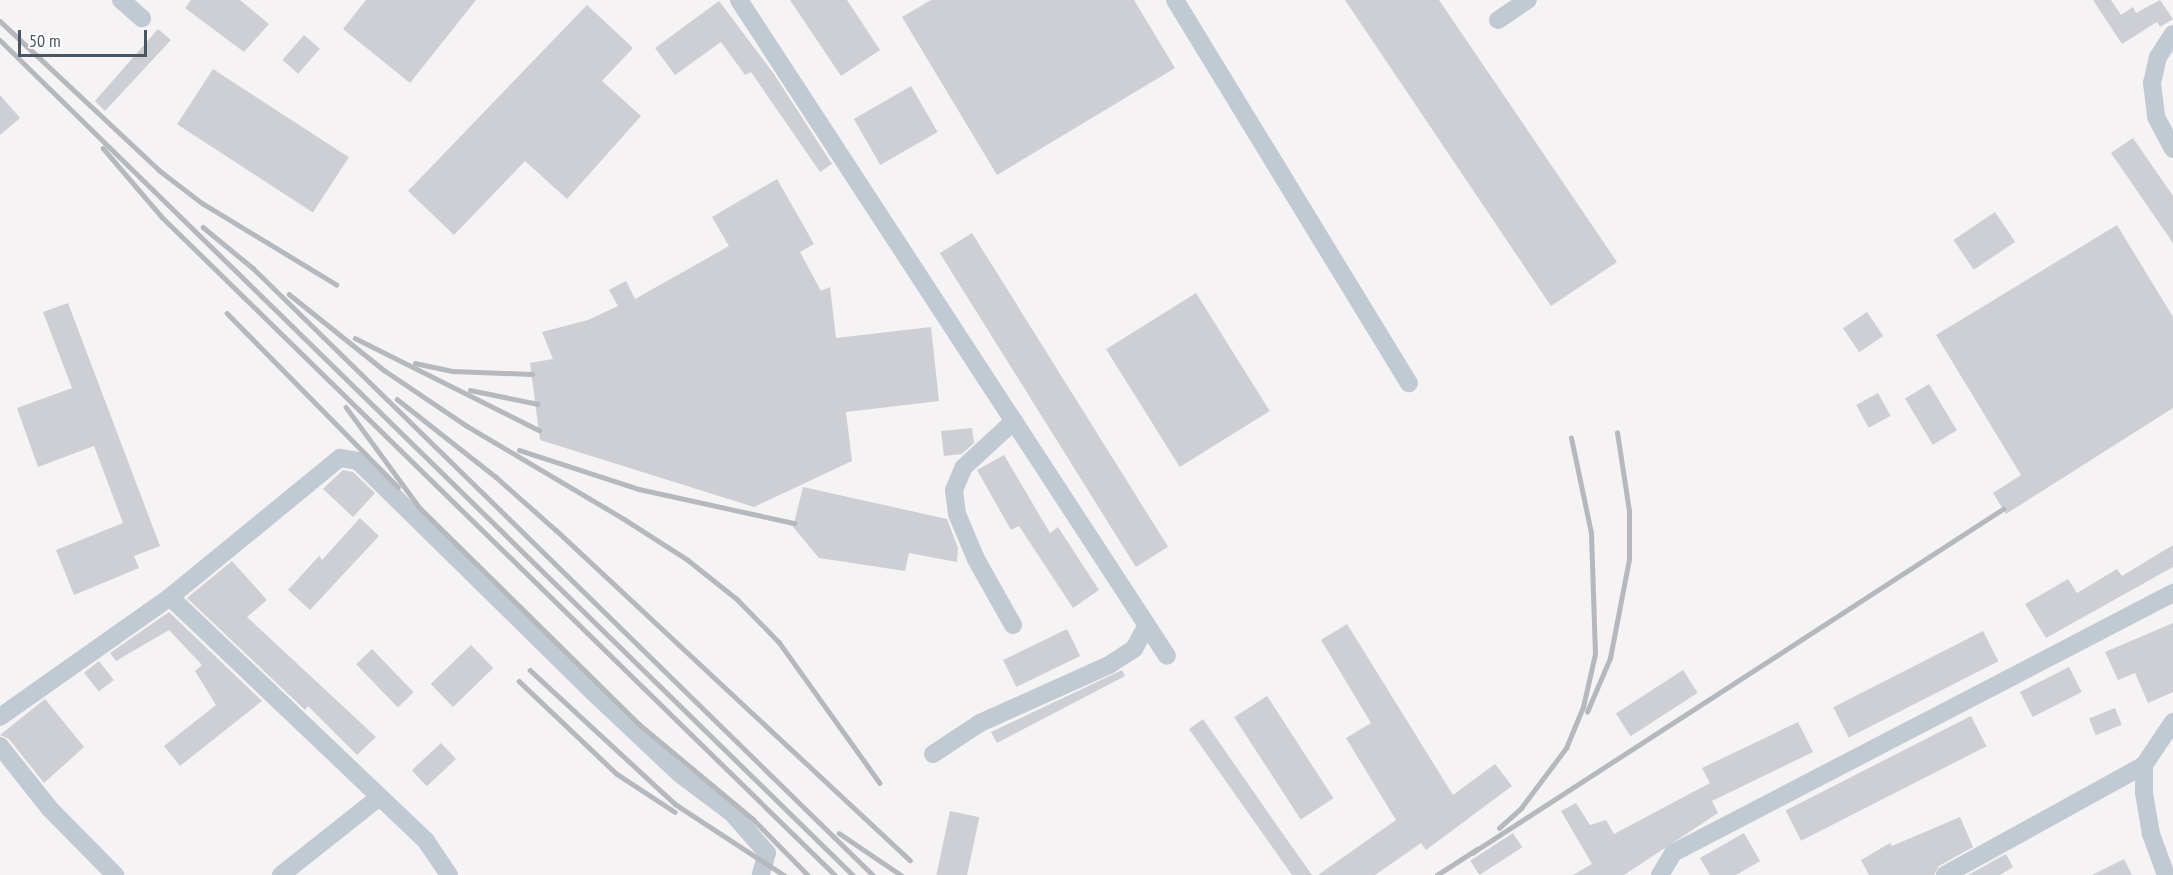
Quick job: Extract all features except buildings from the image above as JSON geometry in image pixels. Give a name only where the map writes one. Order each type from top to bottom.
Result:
[{"type":"street","points":[[121,0],[142,18]]},
{"type":"street","points":[[739,0],[1167,656]]},
{"type":"street","points":[[1175,0],[1409,383]]},
{"type":"street","points":[[1498,20],[1528,0]]},
{"type":"street","points":[[2173,34],[2158,57],[2152,83],[2156,117],[2173,149]]},
{"type":"street","points":[[1013,625],[976,559],[957,514],[954,490],[964,467],[1014,421]]},
{"type":"street","points":[[0,717],[170,597],[340,458],[358,461],[442,548],[602,701],[680,774],[732,813],[766,853],[761,875]]},
{"type":"street","points":[[1664,873],[1673,853],[2173,593]]},
{"type":"street","points":[[170,597],[377,799],[426,841],[449,875]]},
{"type":"street","points":[[933,754],[980,723],[1109,665],[1134,649],[1147,625]]},
{"type":"street","points":[[1945,875],[2144,765],[2173,722]]},
{"type":"street","points":[[0,746],[50,809],[115,875]]},
{"type":"street","points":[[2144,765],[2144,793],[2151,834],[2168,871]]},
{"type":"street","points":[[281,875],[377,799]]},
{"type":"railway","points":[[0,21],[159,170],[202,203],[336,284]]},
{"type":"railway","points":[[0,40],[853,875]]},
{"type":"railway","points":[[103,148],[162,217],[835,875]]},
{"type":"railway","points":[[203,227],[253,268],[873,875]]},
{"type":"railway","points":[[289,294],[384,370],[467,426],[624,519],[688,560],[737,599],[779,642],[880,783]]},
{"type":"railway","points":[[227,313],[398,487]]},
{"type":"railway","points":[[355,338],[539,430]]},
{"type":"railway","points":[[415,363],[453,371],[532,374]]},
{"type":"railway","points":[[470,390],[538,404]]},
{"type":"railway","points":[[397,399],[496,477],[556,530],[910,860]]},
{"type":"railway","points":[[346,407],[420,508],[639,724],[753,819],[808,875]]},
{"type":"railway","points":[[1587,712],[1610,658],[1629,559],[1629,511],[1617,433]]},
{"type":"railway","points":[[1499,828],[1521,808],[1566,748],[1583,707],[1595,654],[1591,533],[1571,438]]},
{"type":"railway","points":[[519,450],[639,489],[794,523]]},
{"type":"railway","points":[[1472,853],[2003,509]]},
{"type":"railway","points":[[530,670],[675,804],[784,875]]},
{"type":"railway","points":[[519,681],[617,774],[675,812]]},
{"type":"railway","points":[[839,833],[901,875]]},
{"type":"railway","points":[[1437,875],[1477,849]]}]
